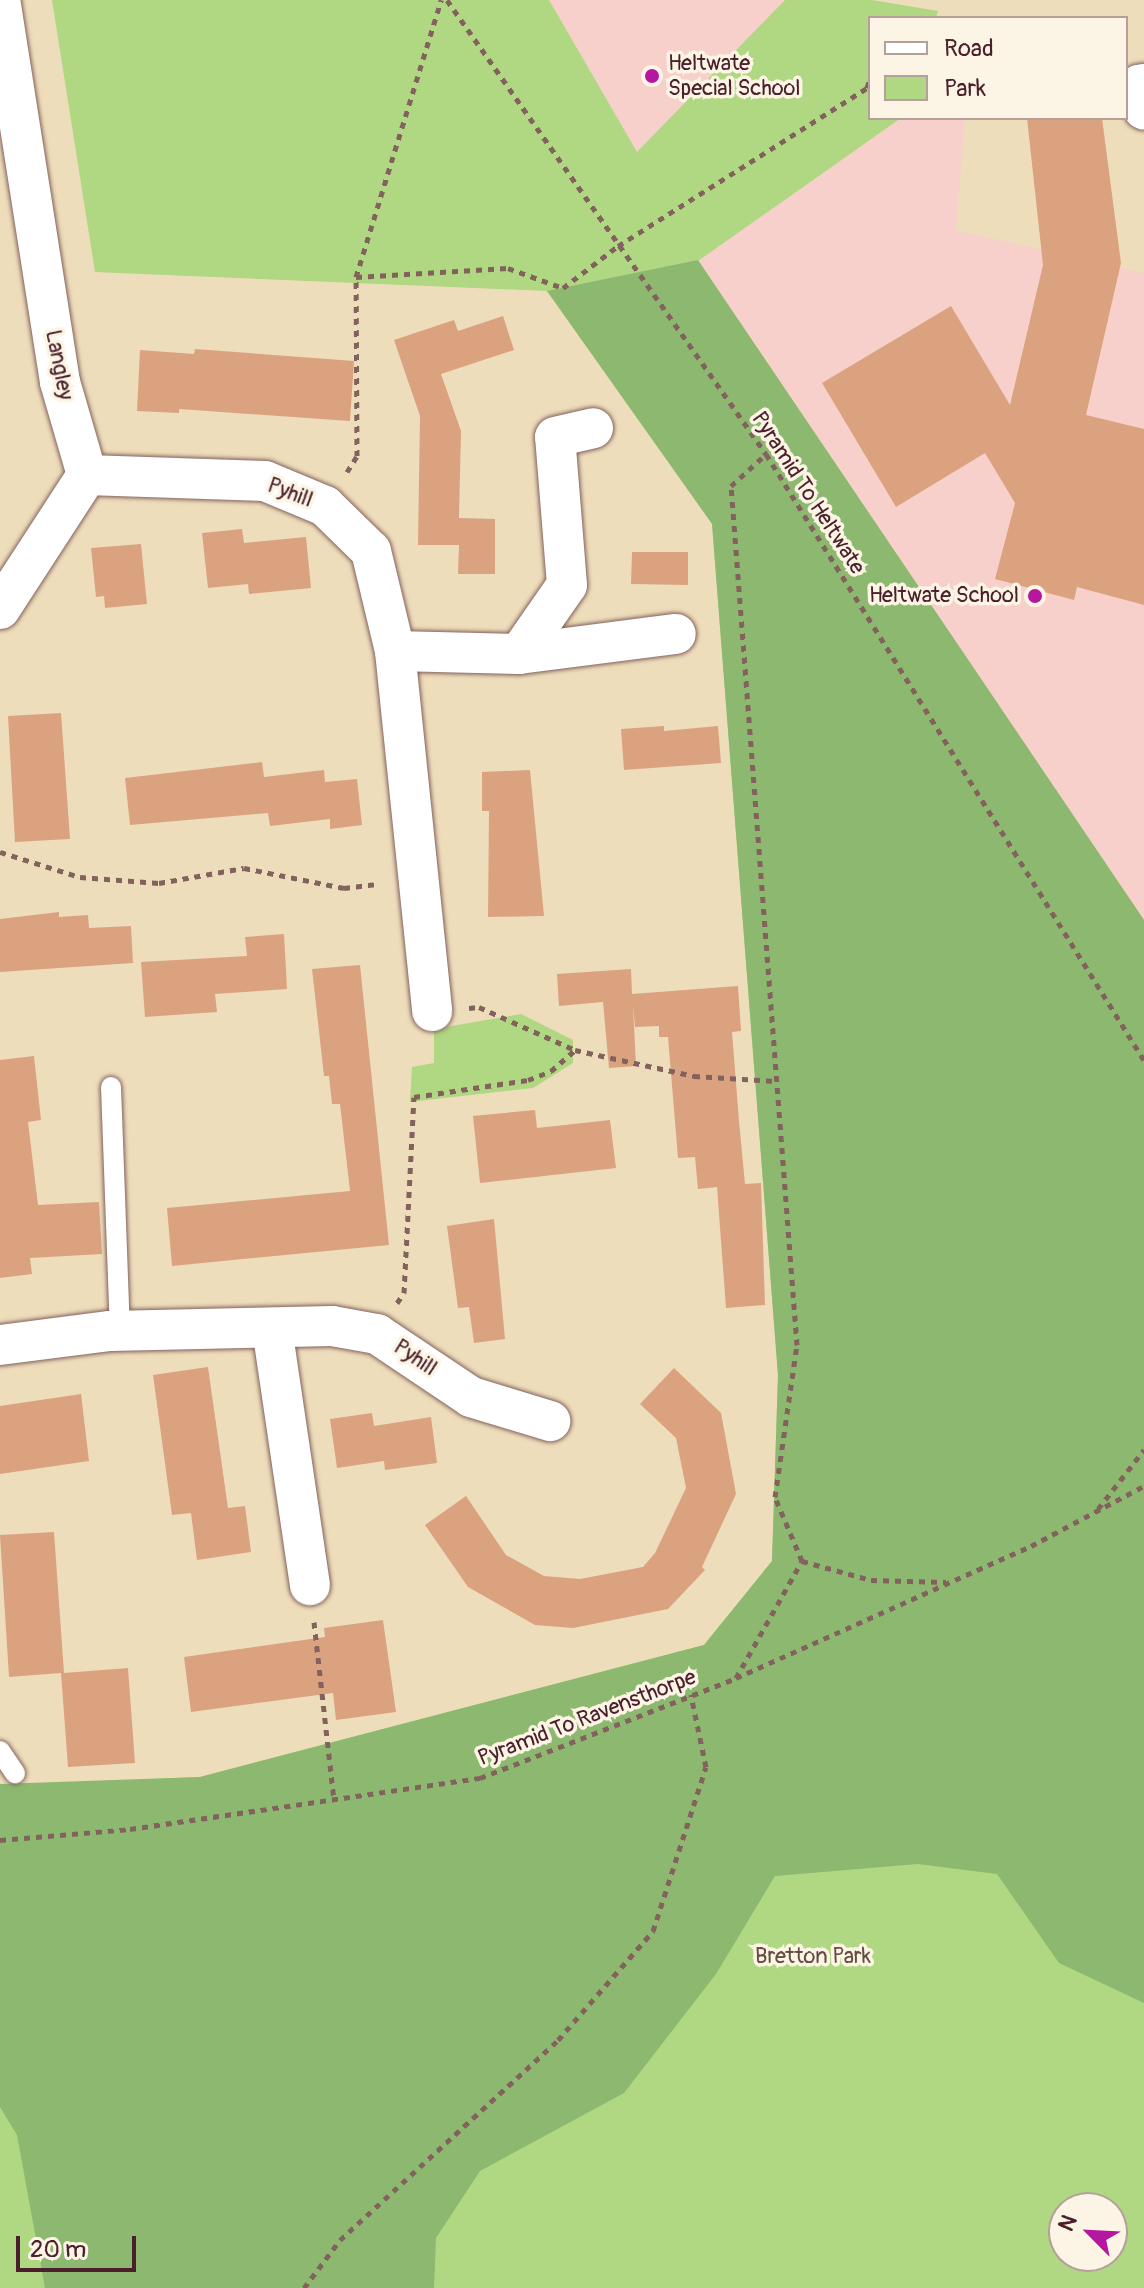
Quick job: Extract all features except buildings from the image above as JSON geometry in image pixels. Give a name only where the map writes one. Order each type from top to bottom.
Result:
[{"type":"street","name":"Langley","points":[[0,0],[7,96],[60,382],[87,475]]},
{"type":"street","points":[[1144,84],[1139,85],[1144,110]]},
{"type":"street","points":[[519,654],[567,585],[555,437],[593,428]]},
{"type":"street","points":[[0,609],[87,475]]},
{"type":"street","name":"Pyhill","points":[[87,475],[265,481],[325,506],[371,551],[395,651],[432,1011]]},
{"type":"street","points":[[395,651],[519,654],[676,634]]},
{"type":"street","name":"Pyhill","points":[[0,1345],[120,1332],[332,1326],[377,1334],[471,1397],[550,1421]]},
{"type":"street","points":[[272,1328],[310,1585]]},
{"type":"lane","points":[[111,1087],[120,1332]]},
{"type":"lane","points":[[0,1751],[15,1773]]},
{"type":"path","name":"Pyramid To Heltwate","points":[[444,0],[766,454],[1144,1060]]},
{"type":"path","points":[[325,506],[357,456],[356,277],[444,0]]},
{"type":"path","points":[[356,277],[508,268],[563,288],[618,246],[868,85]]},
{"type":"path","points":[[766,454],[731,486],[797,1345],[775,1497],[802,1561]]},
{"type":"path","points":[[0,852],[80,877],[159,883],[244,868],[344,888],[418,881]]},
{"type":"path","points":[[432,1011],[479,1007],[575,1050],[694,1076],[776,1081]]},
{"type":"path","points":[[377,1334],[404,1293],[414,1097],[528,1080],[551,1071],[575,1050]]},
{"type":"path","points":[[1096,1511],[1144,1450]]},
{"type":"path","name":"Pyramid To Ravensthorpe","points":[[0,1840],[130,1829],[480,1778],[736,1678],[951,1582],[1144,1486]]},
{"type":"path","points":[[802,1561],[871,1580],[951,1582]]},
{"type":"path","points":[[736,1678],[802,1561]]},
{"type":"path","points":[[310,1585],[334,1800]]},
{"type":"path","points":[[304,2288],[340,2240],[558,2040],[653,1931],[706,1767],[691,1695]]},
{"type":"shaded area","name":"Heltwate Special School","points":[[549,0],[785,0],[637,153]]},
{"type":"shaded area","name":"Heltwate School","points":[[898,120],[965,120],[956,230],[1144,273],[1144,920],[698,260]]},
{"type":"green space","name":"Bretton Park","points":[[52,0],[549,0],[637,152],[785,0],[872,0],[938,11],[937,16],[868,16],[868,120],[898,120],[698,261],[1144,920],[1144,2288],[0,2288],[0,1785],[200,1777],[704,1645],[772,1561],[778,1375],[712,523],[547,291],[95,272]]},
{"type":"green space","name":"Bretton Park","points":[[698,260],[1144,920],[1144,2003],[1059,1963],[997,1874],[918,1864],[775,1876],[716,1974],[624,2093],[480,2171],[436,2238],[434,2288],[45,2288],[17,2135],[0,2107],[0,1784],[200,1777],[704,1645],[772,1561],[778,1375],[712,524],[547,291]]},
{"type":"green space","points":[[521,1014],[573,1040],[573,1063],[533,1088],[410,1102],[412,1067],[434,1063],[434,1029]]},
{"type":"place","name":"Heltwate Special School","points":[[652,76]]},
{"type":"place","name":"Heltwate School","points":[[1035,596]]}]
